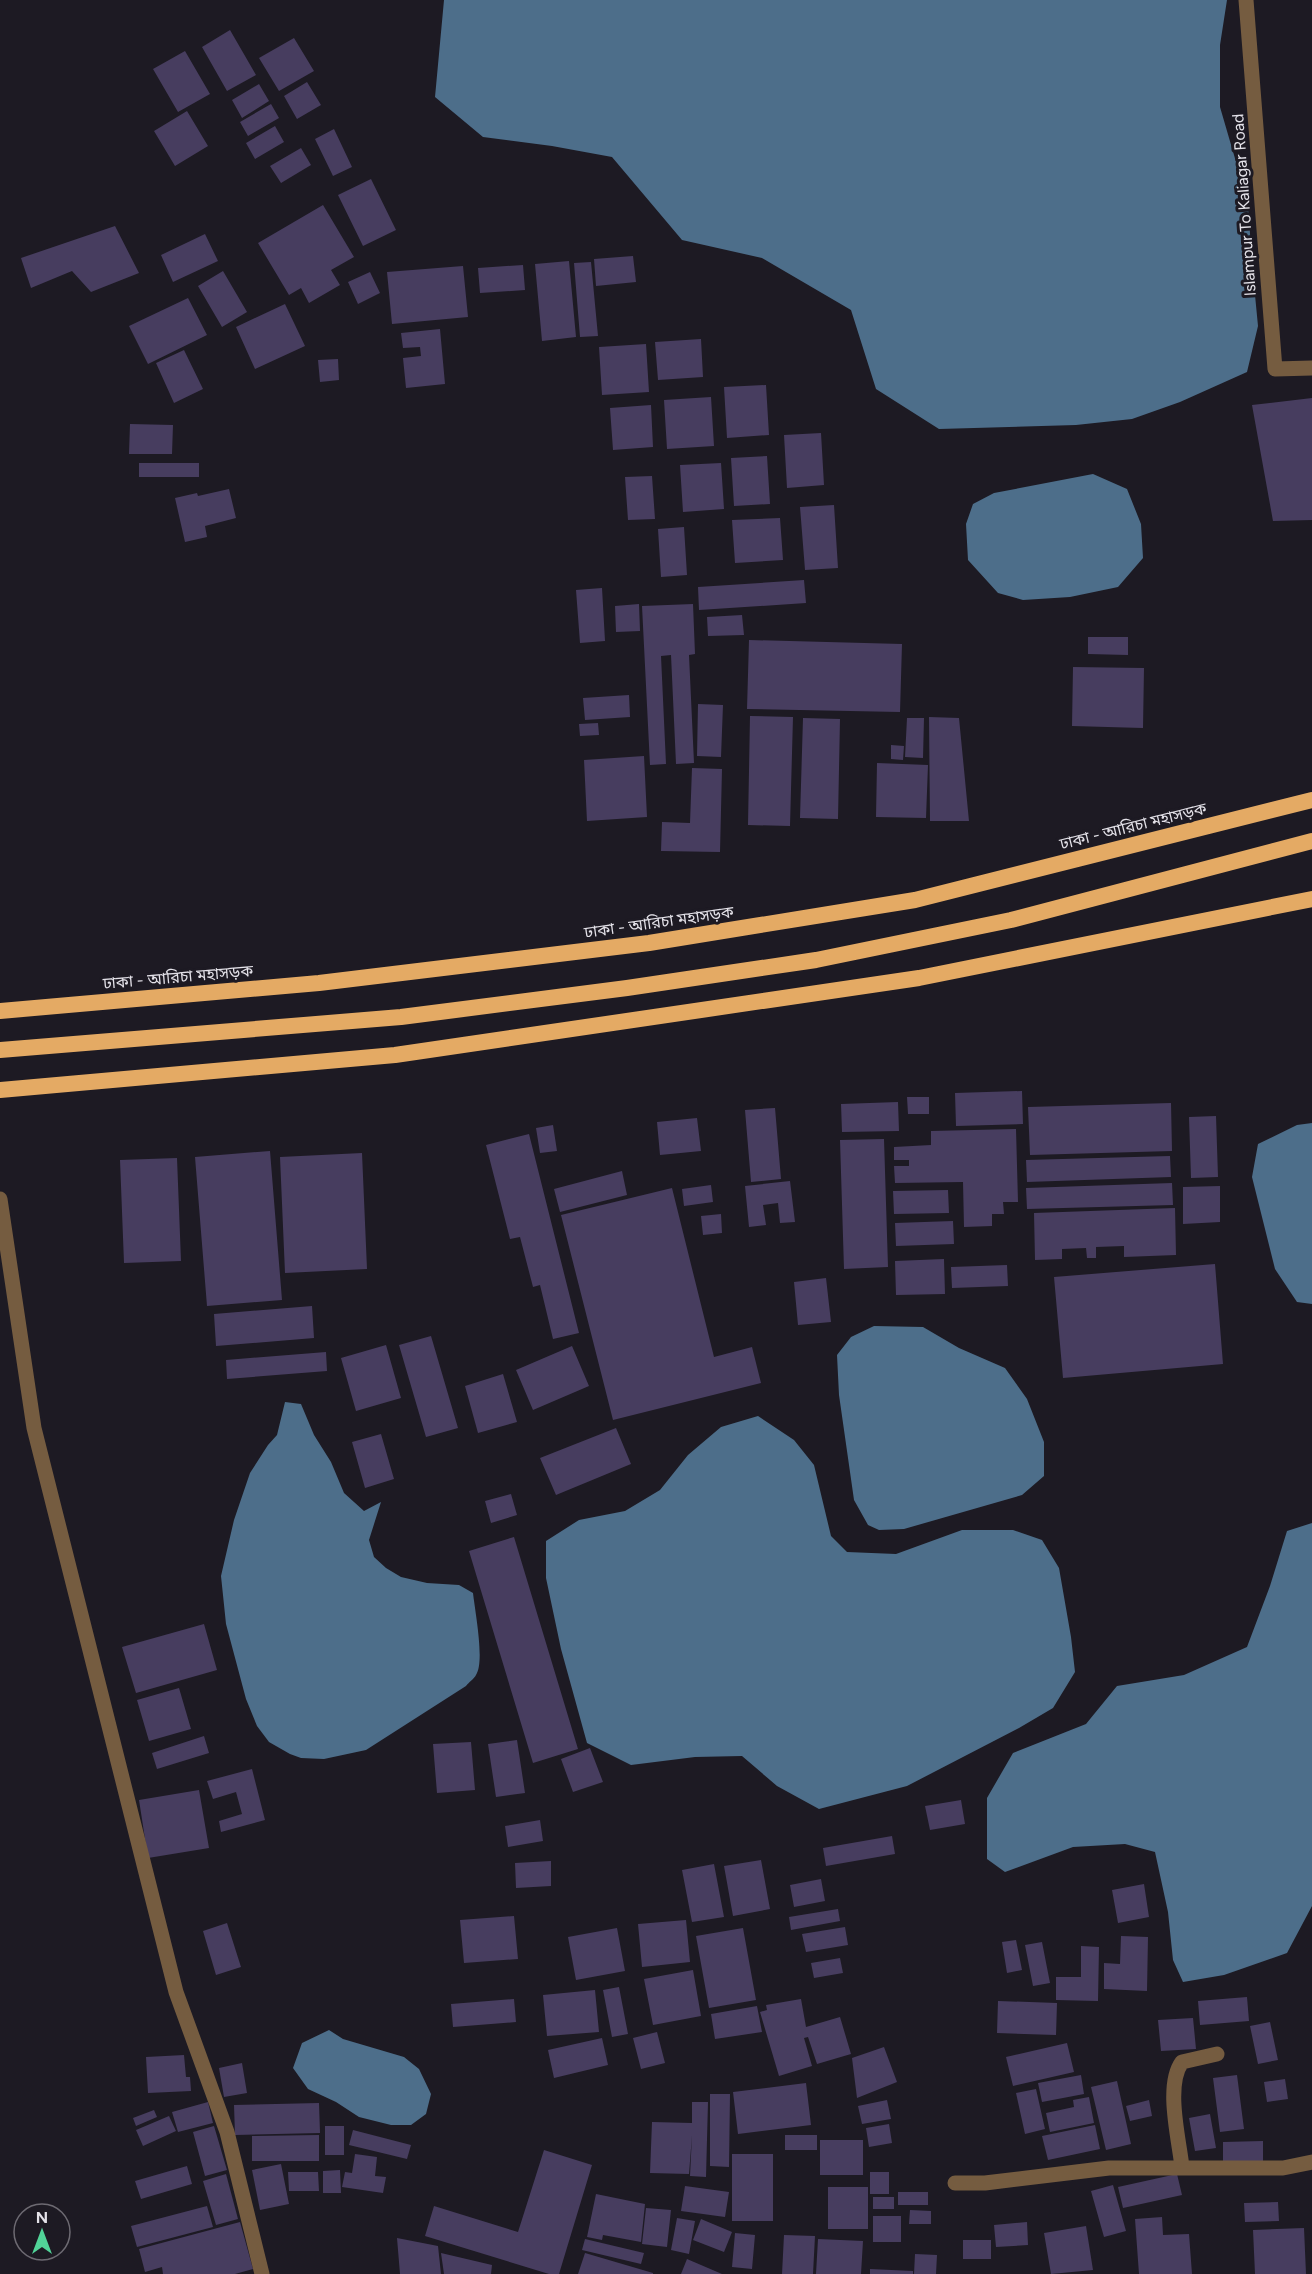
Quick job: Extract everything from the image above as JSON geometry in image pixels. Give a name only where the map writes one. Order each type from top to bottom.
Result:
[{"type":"highway","name":"ঢাকা - আরিচা মহাসড়ক","points":[[0,1011],[319,983],[649,943],[915,900],[1312,800]]},
{"type":"highway","points":[[0,1050],[401,1017],[627,988],[816,960],[1011,920],[1312,841]]},
{"type":"highway","points":[[0,1090],[406,1053],[919,978],[1312,899]]},
{"type":"street","name":"Islampur To Kaliagar Road","points":[[1246,0],[1275,369],[1312,368]]},
{"type":"street","points":[[0,1199],[34,1428],[176,1992],[227,2132],[262,2274]]},
{"type":"street","points":[[1182,2168],[1173,2086],[1175,2071],[1182,2062],[1217,2054]]},
{"type":"street","points":[[955,2183],[985,2183],[1109,2168],[1282,2168],[1312,2162]]},
{"type":"water","points":[[444,0],[1227,0],[1220,45],[1220,107],[1248,203],[1258,326],[1247,372],[1180,402],[1132,419],[1076,425],[939,429],[876,389],[851,310],[762,258],[682,240],[612,157],[483,137],[435,97]]},
{"type":"water","points":[[1093,474],[1127,489],[1141,524],[1143,558],[1118,587],[1070,597],[1023,600],[998,593],[968,560],[966,524],[973,504],[994,493]]},
{"type":"water","points":[[1312,1123],[1312,1304],[1297,1302],[1275,1269],[1252,1177],[1258,1144],[1297,1125]]},
{"type":"water","points":[[874,1326],[923,1327],[959,1348],[1005,1368],[1027,1399],[1044,1442],[1044,1476],[1022,1495],[904,1529],[879,1530],[868,1525],[854,1500],[839,1395],[837,1355],[851,1337]]},
{"type":"water","points":[[285,1402],[301,1404],[344,1493],[364,1511],[381,1502],[369,1540],[374,1557],[401,1577],[427,1583],[459,1585],[473,1593],[479,1636],[479,1668],[466,1686],[366,1750],[324,1759],[301,1758],[290,1754],[269,1742],[257,1726],[246,1699],[226,1624],[221,1576],[234,1520],[250,1473],[277,1435]]},
{"type":"water","points":[[758,1416],[794,1440],[814,1465],[831,1536],[847,1552],[896,1554],[962,1530],[1013,1530],[1042,1540],[1059,1568],[1075,1672],[1053,1708],[907,1786],[819,1809],[777,1786],[742,1756],[695,1757],[631,1765],[587,1743],[561,1649],[546,1578],[546,1541],[579,1520],[625,1511],[660,1490],[688,1455],[721,1427]]},
{"type":"water","points":[[1312,1523],[1312,1906],[1287,1953],[1224,1975],[1183,1982],[1173,1960],[1168,1912],[1155,1852],[1125,1844],[1073,1847],[1005,1872],[987,1859],[987,1798],[1013,1753],[1086,1724],[1117,1686],[1184,1675],[1247,1647],[1270,1586],[1287,1531]]},
{"type":"water","points":[[329,2030],[343,2039],[404,2057],[419,2069],[431,2094],[426,2114],[411,2125],[391,2125],[359,2117],[336,2102],[308,2089],[293,2068],[302,2043]]},
{"type":"building","points":[[230,30],[256,75],[227,91],[202,47]]},
{"type":"building","points":[[294,38],[314,71],[279,91],[259,58]]},
{"type":"building","points":[[185,51],[210,94],[178,112],[153,69]]},
{"type":"building","points":[[307,82],[321,105],[297,119],[284,96]]},
{"type":"building","points":[[259,84],[269,101],[242,118],[232,100]]},
{"type":"building","points":[[271,104],[279,118],[248,136],[240,122]]},
{"type":"building","points":[[187,111],[208,146],[175,166],[154,131]]},
{"type":"building","points":[[275,126],[284,142],[255,159],[246,143]]},
{"type":"building","points":[[334,129],[352,167],[333,176],[315,139]]},
{"type":"building","points":[[301,148],[311,165],[281,183],[270,166]]},
{"type":"building","points":[[371,179],[396,230],[363,246],[338,195]]},
{"type":"building","points":[[323,205],[354,257],[331,270],[340,285],[309,303],[301,288],[289,295],[258,243]]},
{"type":"building","points":[[115,226],[139,273],[91,292],[72,271],[31,288],[21,258]]},
{"type":"building","points":[[205,234],[218,261],[173,282],[161,255]]},
{"type":"building","points":[[633,256],[636,282],[596,286],[594,259]]},
{"type":"building","points":[[569,261],[576,337],[542,341],[535,264]]},
{"type":"building","points":[[591,262],[598,336],[580,337],[574,263]]},
{"type":"building","points":[[523,265],[525,290],[480,293],[478,268]]},
{"type":"building","points":[[463,266],[468,317],[392,324],[387,272]]},
{"type":"building","points":[[223,271],[247,312],[222,327],[198,286]]},
{"type":"building","points":[[370,272],[380,293],[358,304],[348,282]]},
{"type":"building","points":[[188,298],[207,335],[148,364],[129,326]]},
{"type":"building","points":[[285,304],[305,346],[255,369],[236,327]]},
{"type":"building","points":[[440,329],[445,384],[406,388],[403,358],[421,356],[420,347],[403,348],[401,333]]},
{"type":"building","points":[[701,339],[703,377],[658,380],[655,342]]},
{"type":"building","points":[[646,344],[649,392],[602,395],[599,347]]},
{"type":"building","points":[[184,350],[203,389],[174,403],[156,363]]},
{"type":"building","points":[[338,359],[339,380],[320,382],[318,360]]},
{"type":"building","points":[[766,385],[769,435],[727,438],[724,387]]},
{"type":"building","points":[[711,397],[714,446],[667,449],[664,400]]},
{"type":"building","points":[[1312,398],[1312,520],[1273,521],[1252,405]]},
{"type":"building","points":[[651,405],[653,447],[613,450],[610,408]]},
{"type":"building","points":[[130,424],[173,425],[172,454],[129,454]]},
{"type":"building","points":[[821,433],[824,485],[787,488],[784,435]]},
{"type":"building","points":[[767,456],[770,504],[734,506],[731,458]]},
{"type":"building","points":[[139,463],[199,463],[199,477],[139,477]]},
{"type":"building","points":[[721,463],[724,509],[683,512],[680,465]]},
{"type":"building","points":[[652,476],[655,519],[628,520],[625,477]]},
{"type":"building","points":[[229,489],[236,518],[205,526],[207,537],[185,542],[175,498],[197,493],[198,496]]},
{"type":"building","points":[[834,505],[838,568],[805,570],[800,507]]},
{"type":"building","points":[[780,518],[783,560],[735,563],[732,520]]},
{"type":"building","points":[[684,527],[687,575],[661,577],[658,529]]},
{"type":"building","points":[[804,580],[806,603],[699,610],[698,587]]},
{"type":"building","points":[[602,588],[605,641],[580,643],[576,590]]},
{"type":"building","points":[[639,604],[640,631],[616,632],[615,606]]},
{"type":"building","points":[[693,604],[695,654],[689,655],[694,763],[676,764],[671,655],[661,656],[666,764],[650,765],[642,606]]},
{"type":"building","points":[[742,615],[744,635],[708,636],[707,617]]},
{"type":"building","points":[[1088,637],[1128,637],[1128,655],[1088,654]]},
{"type":"building","points":[[749,640],[902,644],[900,712],[747,709]]},
{"type":"building","points":[[1073,667],[1144,668],[1143,728],[1072,726]]},
{"type":"building","points":[[629,695],[630,717],[585,720],[583,698]]},
{"type":"building","points":[[698,704],[723,705],[721,757],[697,756]]},
{"type":"building","points":[[750,716],[793,717],[790,826],[748,825]]},
{"type":"building","points":[[929,717],[959,718],[969,821],[930,821]]},
{"type":"building","points":[[803,718],[840,719],[838,819],[800,818]]},
{"type":"building","points":[[907,718],[924,718],[923,758],[905,757]]},
{"type":"building","points":[[598,723],[599,735],[580,736],[579,724]]},
{"type":"building","points":[[891,745],[904,746],[903,760],[891,759]]},
{"type":"building","points":[[644,756],[647,817],[587,821],[584,760]]},
{"type":"building","points":[[877,763],[928,765],[926,818],[876,817]]},
{"type":"building","points":[[692,768],[722,769],[720,852],[661,851],[662,822],[690,823]]},
{"type":"building","points":[[1022,1091],[1023,1124],[956,1126],[955,1093]]},
{"type":"building","points":[[907,1097],[929,1097],[929,1114],[908,1114]]},
{"type":"building","points":[[898,1102],[899,1131],[842,1132],[841,1104]]},
{"type":"building","points":[[1171,1103],[1172,1151],[1030,1155],[1028,1107]]},
{"type":"building","points":[[775,1108],[781,1179],[751,1182],[745,1110]]},
{"type":"building","points":[[1216,1116],[1218,1177],[1191,1178],[1189,1117]]},
{"type":"building","points":[[697,1118],[701,1151],[660,1155],[657,1122]]},
{"type":"building","points":[[553,1125],[557,1151],[540,1153],[536,1128]]},
{"type":"building","points":[[1016,1129],[1018,1202],[1003,1202],[1004,1214],[992,1214],[992,1226],[964,1227],[963,1182],[895,1183],[894,1166],[909,1166],[909,1160],[894,1160],[894,1147],[931,1145],[931,1131]]},
{"type":"building","points":[[529,1134],[579,1333],[553,1339],[540,1285],[533,1287],[520,1237],[510,1239],[486,1145]]},
{"type":"building","points":[[884,1139],[888,1267],[844,1269],[840,1140]]},
{"type":"building","points":[[270,1151],[282,1300],[207,1306],[195,1157]]},
{"type":"building","points":[[362,1153],[367,1269],[285,1273],[280,1157]]},
{"type":"building","points":[[1170,1156],[1171,1177],[1027,1182],[1026,1160]]},
{"type":"building","points":[[177,1158],[181,1261],[124,1263],[120,1160]]},
{"type":"building","points":[[622,1171],[627,1195],[560,1212],[554,1189]]},
{"type":"building","points":[[790,1181],[795,1222],[780,1223],[778,1203],[763,1205],[766,1225],[749,1227],[745,1186]]},
{"type":"building","points":[[1172,1183],[1173,1205],[1027,1209],[1026,1188]]},
{"type":"building","points":[[711,1185],[713,1202],[684,1206],[682,1189]]},
{"type":"building","points":[[1220,1186],[1220,1222],[1183,1224],[1183,1187]]},
{"type":"building","points":[[672,1188],[714,1357],[752,1347],[761,1383],[613,1420],[561,1215]]},
{"type":"building","points":[[948,1190],[949,1213],[894,1214],[893,1191]]},
{"type":"building","points":[[1175,1208],[1176,1255],[1124,1257],[1124,1246],[1096,1247],[1096,1258],[1087,1258],[1086,1248],[1062,1249],[1062,1259],[1035,1260],[1034,1213]]},
{"type":"building","points":[[721,1214],[722,1233],[703,1235],[701,1216]]},
{"type":"building","points":[[953,1221],[954,1244],[896,1246],[895,1223]]},
{"type":"building","points":[[944,1259],[945,1294],[896,1295],[895,1261]]},
{"type":"building","points":[[1215,1264],[1223,1364],[1063,1378],[1054,1277]]},
{"type":"building","points":[[1007,1265],[1008,1286],[952,1288],[951,1267]]},
{"type":"building","points":[[826,1278],[831,1322],[798,1325],[794,1282]]},
{"type":"building","points":[[312,1306],[314,1338],[216,1346],[214,1314]]},
{"type":"building","points":[[431,1336],[458,1428],[426,1437],[399,1345]]},
{"type":"building","points":[[386,1345],[401,1398],[356,1411],[341,1358]]},
{"type":"building","points":[[572,1346],[589,1386],[533,1410],[516,1370]]},
{"type":"building","points":[[326,1352],[327,1371],[227,1379],[226,1360]]},
{"type":"building","points":[[503,1374],[517,1422],[478,1433],[465,1386]]},
{"type":"building","points":[[616,1428],[631,1464],[556,1495],[540,1458]]},
{"type":"building","points":[[381,1434],[394,1479],[365,1488],[352,1442]]},
{"type":"building","points":[[511,1494],[517,1515],[491,1523],[485,1501]]},
{"type":"building","points":[[514,1537],[578,1749],[533,1763],[469,1551]]},
{"type":"building","points":[[204,1624],[217,1670],[136,1693],[122,1647]]},
{"type":"building","points":[[179,1688],[191,1729],[149,1741],[137,1700]]},
{"type":"building","points":[[204,1736],[209,1753],[157,1769],[152,1753]]},
{"type":"building","points":[[517,1740],[525,1793],[496,1797],[488,1744]]},
{"type":"building","points":[[471,1742],[475,1790],[437,1793],[433,1744]]},
{"type":"building","points":[[590,1748],[603,1782],[573,1792],[561,1759]]},
{"type":"building","points":[[252,1769],[265,1820],[221,1832],[219,1821],[242,1814],[236,1792],[213,1799],[207,1781]]},
{"type":"building","points":[[199,1790],[209,1848],[148,1858],[139,1800]]},
{"type":"building","points":[[961,1800],[965,1824],[930,1830],[925,1806]]},
{"type":"building","points":[[540,1820],[543,1841],[508,1847],[505,1826]]},
{"type":"building","points":[[892,1836],[895,1854],[826,1866],[823,1848]]},
{"type":"building","points":[[761,1860],[770,1909],[733,1916],[724,1866]]},
{"type":"building","points":[[551,1861],[551,1886],[516,1888],[515,1863]]},
{"type":"building","points":[[714,1864],[724,1917],[692,1922],[682,1870]]},
{"type":"building","points":[[821,1879],[825,1901],[794,1907],[790,1885]]},
{"type":"building","points":[[1144,1884],[1149,1917],[1118,1923],[1112,1890]]},
{"type":"building","points":[[838,1909],[840,1921],[791,1930],[789,1917]]},
{"type":"building","points":[[514,1916],[518,1959],[464,1963],[460,1920]]},
{"type":"building","points":[[686,1920],[690,1962],[642,1967],[638,1924]]},
{"type":"building","points":[[227,1923],[241,1967],[216,1975],[203,1931]]},
{"type":"building","points":[[845,1927],[848,1945],[806,1952],[802,1934]]},
{"type":"building","points":[[617,1928],[625,1971],[576,1980],[568,1937]]},
{"type":"building","points":[[743,1928],[756,2000],[709,2008],[696,1936]]},
{"type":"building","points":[[1121,1936],[1148,1937],[1147,1991],[1104,1989],[1104,1963],[1120,1964]]},
{"type":"building","points":[[1016,1940],[1022,1970],[1007,1973],[1002,1942]]},
{"type":"building","points":[[1042,1942],[1050,1983],[1033,1986],[1025,1945]]},
{"type":"building","points":[[1081,1946],[1099,1947],[1098,2001],[1056,2000],[1056,1977],[1081,1977]]},
{"type":"building","points":[[840,1958],[843,1973],[814,1978],[811,1963]]},
{"type":"building","points":[[693,1970],[701,2016],[653,2025],[644,1979]]},
{"type":"building","points":[[619,1987],[628,2034],[612,2037],[603,1990]]},
{"type":"building","points":[[595,1990],[599,2032],[547,2036],[543,1995]]},
{"type":"building","points":[[1247,1997],[1249,2021],[1200,2025],[1198,2001]]},
{"type":"building","points":[[514,1999],[516,2022],[453,2027],[451,2004]]},
{"type":"building","points":[[801,1999],[806,2027],[840,2017],[851,2054],[817,2064],[808,2037],[804,2038],[812,2066],[779,2076],[760,2012],[767,2010],[766,2005]]},
{"type":"building","points":[[998,2001],[1057,2003],[1056,2035],[997,2033]]},
{"type":"building","points":[[757,2006],[762,2032],[715,2039],[711,2014]]},
{"type":"building","points":[[1193,2018],[1196,2049],[1161,2051],[1158,2020]]},
{"type":"building","points":[[1270,2022],[1278,2060],[1258,2064],[1250,2026]]},
{"type":"building","points":[[657,2032],[665,2063],[641,2069],[633,2038]]},
{"type":"building","points":[[602,2038],[608,2065],[554,2078],[548,2050]]},
{"type":"building","points":[[1067,2043],[1074,2072],[1013,2086],[1006,2057]]},
{"type":"building","points":[[884,2047],[897,2082],[857,2098],[852,2058]]},
{"type":"building","points":[[184,2055],[186,2077],[190,2077],[191,2091],[148,2093],[146,2057]]},
{"type":"building","points":[[242,2063],[247,2093],[224,2097],[219,2068]]},
{"type":"building","points":[[1081,2075],[1084,2094],[1042,2102],[1038,2083]]},
{"type":"building","points":[[1237,2075],[1244,2129],[1220,2132],[1213,2078]]},
{"type":"building","points":[[1285,2079],[1288,2099],[1267,2102],[1264,2082]]},
{"type":"building","points":[[1117,2081],[1131,2144],[1106,2150],[1091,2087]]},
{"type":"building","points":[[806,2083],[811,2125],[738,2134],[733,2092]]},
{"type":"building","points":[[1036,2089],[1045,2129],[1025,2134],[1016,2093]]},
{"type":"building","points":[[710,2094],[730,2094],[729,2167],[710,2166]]},
{"type":"building","points":[[1089,2097],[1094,2123],[1050,2132],[1046,2113],[1074,2107],[1073,2100]]},
{"type":"building","points":[[887,2100],[891,2119],[862,2124],[858,2106]]},
{"type":"building","points":[[1149,2100],[1152,2116],[1130,2121],[1126,2106]]},
{"type":"building","points":[[208,2102],[213,2123],[178,2132],[172,2112]]},
{"type":"building","points":[[692,2102],[708,2102],[706,2177],[690,2176],[692,2135],[689,2174],[650,2173],[652,2122],[692,2123]]},
{"type":"building","points":[[319,2103],[320,2133],[235,2135],[234,2105]]},
{"type":"building","points":[[154,2110],[157,2117],[136,2126],[133,2118]]},
{"type":"building","points":[[1210,2114],[1216,2148],[1195,2151],[1189,2118]]},
{"type":"building","points":[[169,2116],[176,2131],[143,2146],[136,2130]]},
{"type":"building","points":[[889,2124],[892,2143],[869,2147],[866,2128]]},
{"type":"building","points":[[1095,2125],[1100,2149],[1048,2160],[1042,2136]]},
{"type":"building","points":[[214,2126],[227,2170],[205,2176],[193,2132]]},
{"type":"building","points":[[325,2126],[344,2126],[344,2155],[325,2155]]},
{"type":"building","points":[[353,2130],[411,2145],[407,2159],[349,2145]]},
{"type":"building","points":[[319,2135],[319,2161],[252,2161],[252,2136]]},
{"type":"building","points":[[785,2135],[817,2135],[817,2150],[785,2150]]},
{"type":"building","points":[[820,2140],[863,2140],[863,2175],[820,2175]]},
{"type":"building","points":[[1263,2141],[1263,2161],[1223,2161],[1223,2142]]},
{"type":"building","points":[[544,2150],[592,2165],[559,2274],[549,2274],[425,2236],[434,2206],[518,2232]]},
{"type":"building","points":[[355,2154],[377,2157],[375,2176],[386,2177],[383,2193],[342,2187],[345,2172],[352,2173]]},
{"type":"building","points":[[732,2154],[773,2154],[773,2221],[732,2221]]},
{"type":"building","points":[[281,2164],[289,2204],[260,2210],[252,2170]]},
{"type":"building","points":[[187,2166],[192,2184],[141,2199],[135,2181]]},
{"type":"building","points":[[340,2170],[341,2193],[323,2193],[323,2171]]},
{"type":"building","points":[[288,2172],[318,2172],[319,2191],[289,2191]]},
{"type":"building","points":[[870,2172],[889,2172],[889,2194],[870,2194]]},
{"type":"building","points":[[226,2174],[238,2219],[216,2225],[203,2181]]},
{"type":"building","points":[[1177,2174],[1182,2195],[1123,2208],[1118,2187]]},
{"type":"building","points":[[1113,2185],[1126,2231],[1104,2237],[1091,2191]]},
{"type":"building","points":[[685,2186],[729,2192],[725,2217],[681,2211]]},
{"type":"building","points":[[828,2187],[868,2187],[868,2229],[828,2229]]},
{"type":"building","points":[[898,2192],[928,2192],[928,2205],[898,2205]]},
{"type":"building","points":[[596,2194],[645,2204],[641,2242],[603,2235],[602,2240],[587,2237]]},
{"type":"building","points":[[873,2197],[894,2197],[894,2209],[873,2209]]},
{"type":"building","points":[[1278,2202],[1279,2221],[1245,2222],[1244,2203]]},
{"type":"building","points":[[207,2206],[213,2227],[137,2247],[131,2226]]},
{"type":"building","points":[[646,2208],[671,2210],[667,2247],[642,2244]]},
{"type":"building","points":[[910,2210],[931,2211],[931,2224],[909,2224]]},
{"type":"building","points":[[873,2216],[901,2216],[901,2242],[873,2242]]},
{"type":"building","points":[[1162,2217],[1163,2235],[1189,2234],[1192,2274],[1139,2274],[1135,2219]]},
{"type":"building","points":[[677,2218],[695,2221],[689,2254],[671,2250]]},
{"type":"building","points":[[701,2219],[732,2232],[724,2252],[693,2240]]},
{"type":"building","points":[[240,2222],[253,2269],[235,2274],[163,2274],[162,2267],[145,2272],[139,2249]]},
{"type":"building","points":[[1027,2222],[1028,2245],[996,2247],[994,2225]]},
{"type":"building","points":[[1086,2226],[1093,2270],[1051,2274],[1044,2233]]},
{"type":"building","points":[[1304,2228],[1306,2274],[1255,2274],[1253,2230]]},
{"type":"building","points":[[735,2233],[755,2235],[752,2269],[732,2267]]},
{"type":"building","points":[[784,2235],[815,2236],[813,2274],[782,2274]]},
{"type":"building","points":[[397,2238],[438,2246],[441,2274],[400,2274]]},
{"type":"building","points":[[585,2239],[644,2253],[641,2264],[582,2250]]},
{"type":"building","points":[[818,2239],[863,2241],[861,2274],[816,2274]]},
{"type":"building","points":[[963,2240],[991,2240],[991,2259],[963,2259]]},
{"type":"building","points":[[441,2253],[492,2265],[491,2274],[444,2274]]},
{"type":"building","points":[[585,2253],[653,2273],[653,2274],[578,2274]]},
{"type":"building","points":[[915,2254],[937,2255],[936,2274],[914,2274]]},
{"type":"building","points":[[687,2259],[722,2274],[681,2274]]},
{"type":"building","points":[[870,2269],[913,2271],[913,2274],[870,2274]]}]
